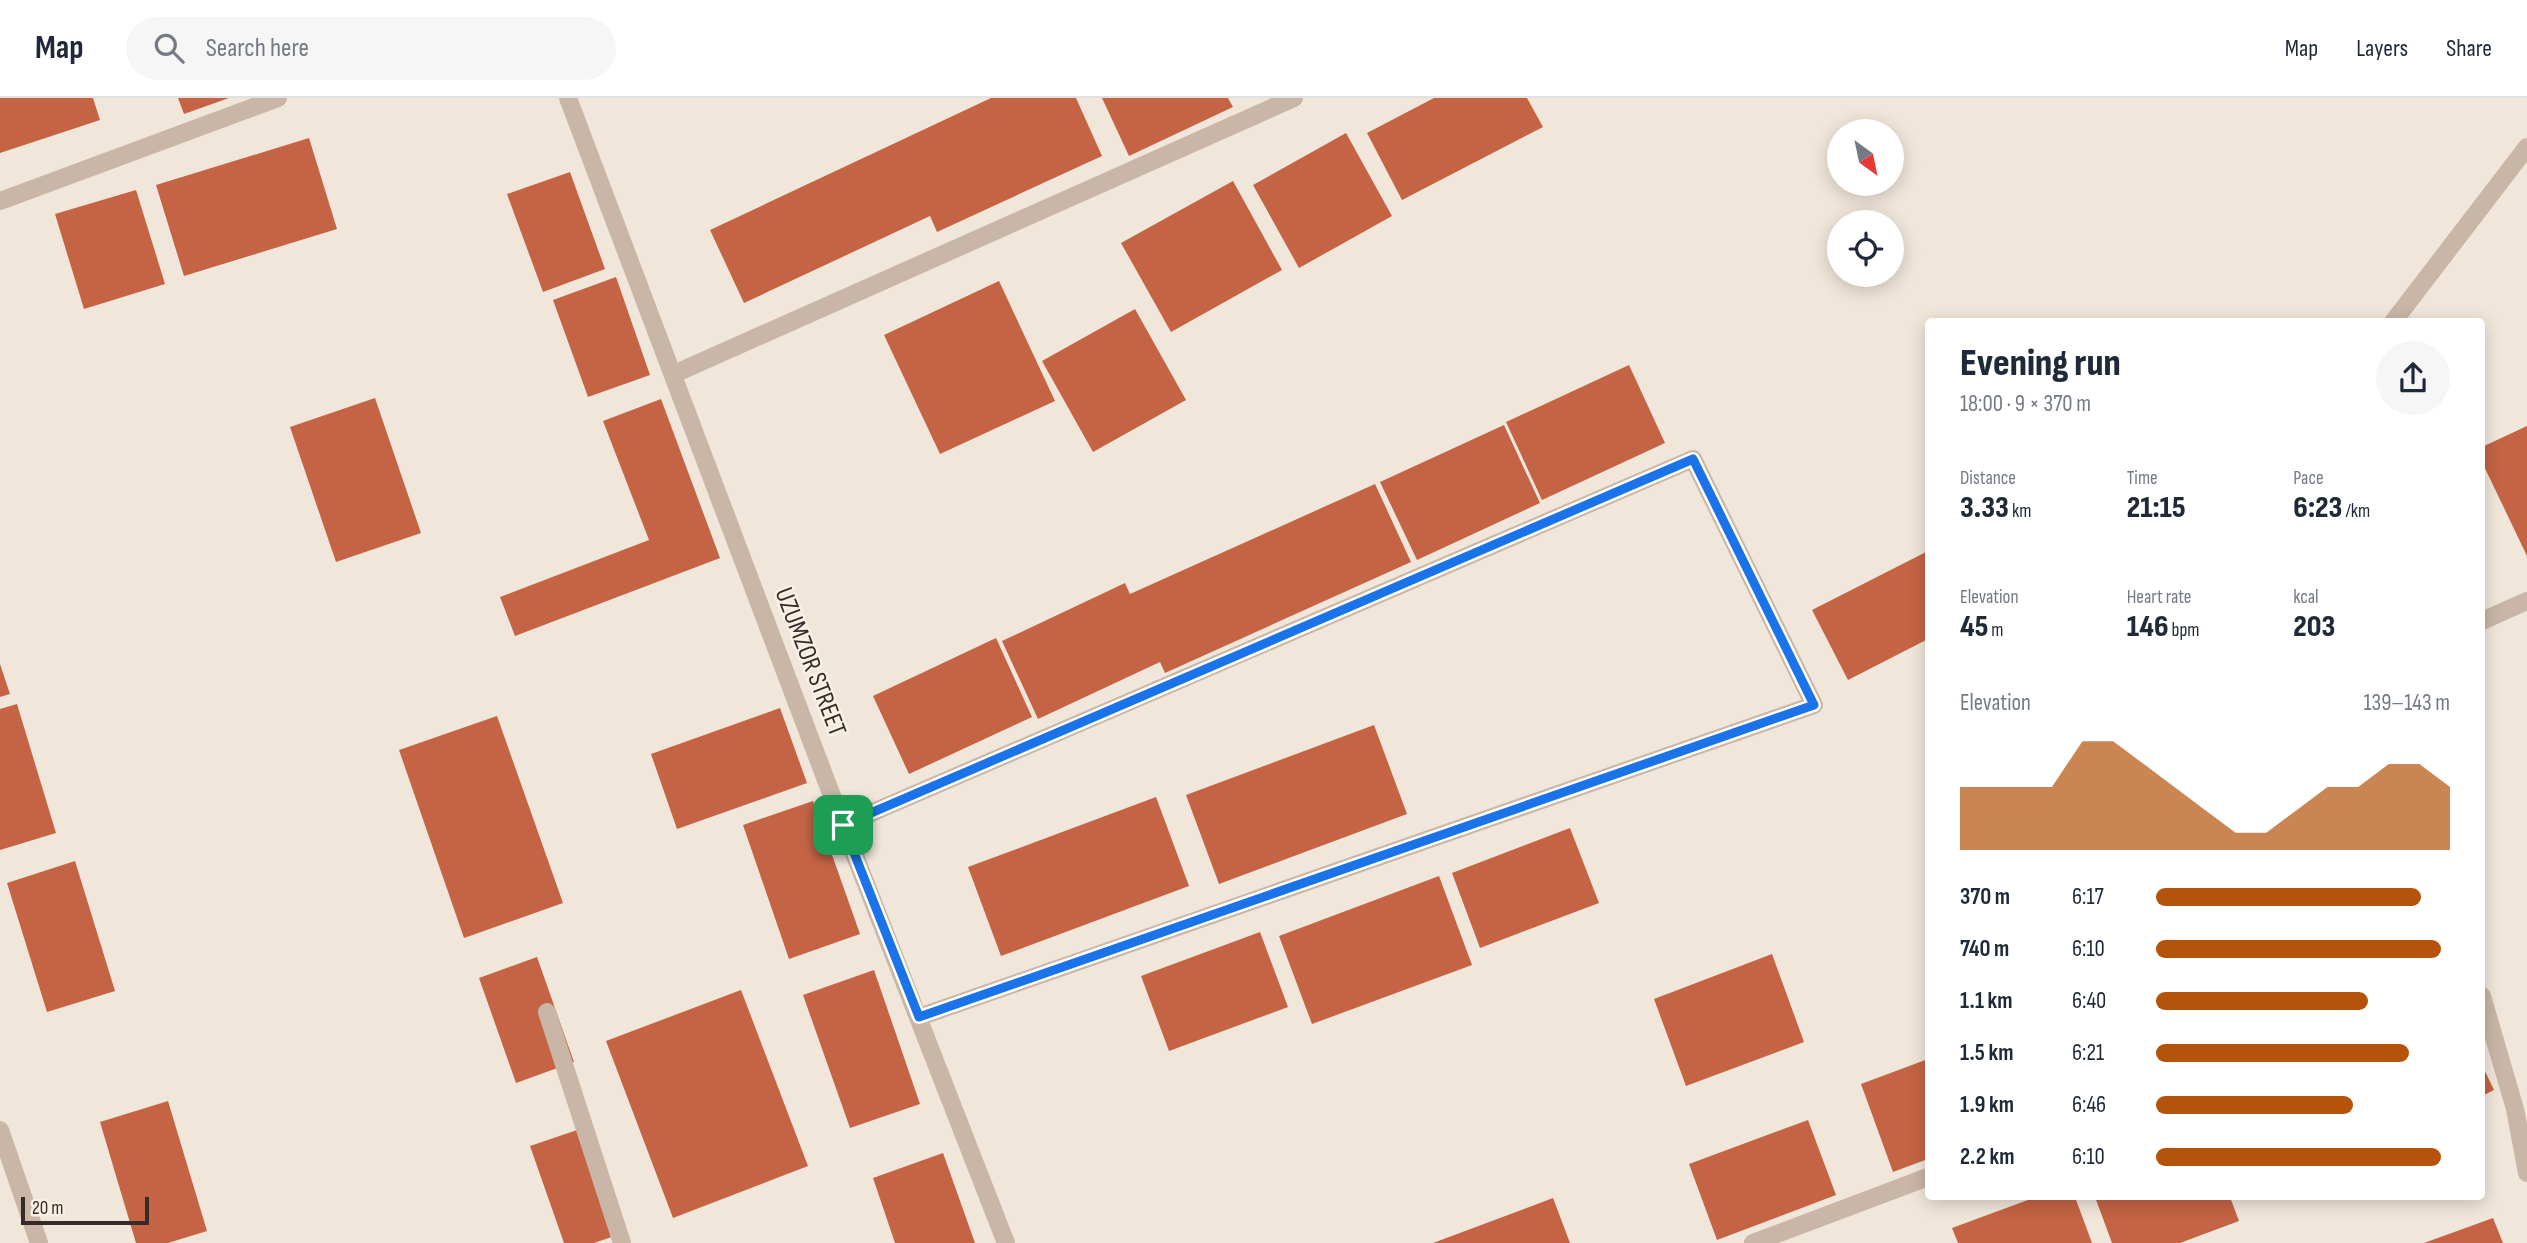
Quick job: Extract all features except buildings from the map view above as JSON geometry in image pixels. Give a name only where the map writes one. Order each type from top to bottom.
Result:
[{"type":"street","points":[[0,201],[278,98]]},
{"type":"street","name":"UZUMZOR STREET","points":[[568,98],[843,825],[1006,1243]]},
{"type":"street","points":[[674,374],[1294,98]]},
{"type":"street","points":[[2396,318],[2527,147]]},
{"type":"street","points":[[843,825],[1693,459],[1814,705],[919,1017]]},
{"type":"street","points":[[2485,620],[2527,601]]},
{"type":"street","points":[[2485,1004],[2521,1106],[2527,1173]]},
{"type":"street","points":[[547,1012],[622,1243]]},
{"type":"street","points":[[0,1130],[39,1243]]},
{"type":"street","points":[[1753,1243],[1925,1178]]},
{"type":"route","points":[[1693,459],[1814,705],[1741,733],[919,1017],[843,825],[1693,459]]}]
